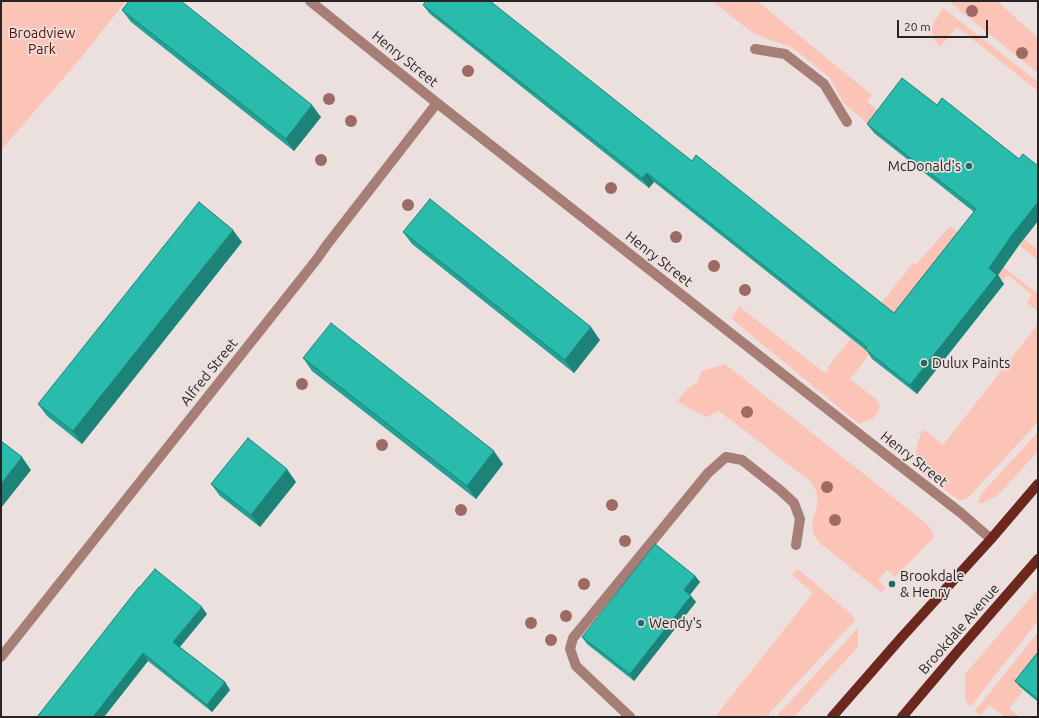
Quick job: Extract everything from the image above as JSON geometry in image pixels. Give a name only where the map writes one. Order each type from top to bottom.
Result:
[{"type":"main road","points":[[832,717],[991,539],[1038,484]]},
{"type":"main road","name":"Brookdale Avenue","points":[[902,717],[1038,559]]},
{"type":"street","name":"Henry Street","points":[[310,1],[437,103],[961,513],[991,539]]},
{"type":"street","points":[[755,49],[785,54],[824,84],[847,122]]},
{"type":"street","name":"Alfred Street","points":[[1,657],[317,259],[437,103]]},
{"type":"street","points":[[630,717],[576,666],[570,649],[573,638],[708,473],[726,457],[742,460],[780,490],[794,503],[800,519],[796,545]]},
{"type":"green space","name":"Broadview Park","points":[[1,1],[126,1],[81,58],[1,150]]},
{"type":"green space","points":[[712,1],[757,1],[872,95],[867,102],[883,115],[872,127],[843,103],[830,78],[793,48],[753,33]]},
{"type":"green space","points":[[948,1],[997,1],[1038,38],[1038,73]]},
{"type":"green space","points":[[943,8],[1038,82],[1038,91],[957,27],[940,47],[934,40],[932,27]]},
{"type":"green space","points":[[950,226],[1038,294],[1038,312],[1027,303],[1032,295],[1008,275],[1003,280],[957,245],[850,379],[876,399],[880,405],[878,412],[872,419],[859,424],[731,318],[740,307],[825,373],[829,370],[827,368],[851,338],[880,305],[913,263],[916,265]]},
{"type":"green space","points":[[1024,239],[1038,250],[1038,260],[1019,245]]},
{"type":"green space","points":[[1038,324],[1038,422],[970,496],[964,500],[959,500],[923,474],[920,470],[916,458],[916,448],[921,433],[925,430],[943,445]]},
{"type":"green space","points":[[725,364],[927,524],[934,537],[895,577],[887,570],[878,580],[886,588],[881,592],[821,544],[815,537],[812,529],[818,502],[816,491],[811,482],[719,411],[706,417],[677,401],[686,390],[697,382],[702,371]]},
{"type":"green space","points":[[1038,432],[1038,451],[1002,491],[995,497],[983,503],[978,503],[981,494]]},
{"type":"green space","points":[[798,569],[852,615],[855,620],[766,717],[715,717],[813,593],[793,576],[793,573]]},
{"type":"green space","points":[[1038,589],[1038,621],[970,707],[965,699],[965,674]]},
{"type":"green space","points":[[858,628],[858,647],[794,717],[776,717]]},
{"type":"green space","points":[[1038,632],[1038,663],[1019,688],[1023,691],[1009,708],[1020,717],[1005,717],[989,705],[981,715],[978,714],[975,711]]},
{"type":"building","points":[[129,1],[181,1],[312,105],[286,139],[122,10]]},
{"type":"building","points":[[426,1],[490,1],[692,161],[696,155],[894,313],[976,209],[867,124],[902,78],[937,105],[942,98],[1019,159],[1023,154],[1038,166],[1038,202],[1012,235],[989,268],[997,275],[910,385],[865,349],[867,347],[647,173],[642,178],[423,5]]},
{"type":"building","points":[[430,199],[591,327],[565,360],[403,232]]},
{"type":"building","points":[[199,202],[233,230],[73,431],[38,404]]},
{"type":"building","points":[[331,323],[494,451],[467,486],[303,358]]},
{"type":"building","points":[[248,438],[287,469],[251,515],[211,484]]},
{"type":"building","points":[[1,441],[22,457],[1,484]]},
{"type":"building","name":"Wendy's","points":[[655,544],[695,576],[684,590],[691,596],[630,674],[582,637]]},
{"type":"building","points":[[155,569],[202,607],[173,642],[225,682],[207,705],[143,653],[93,717],[37,717],[139,587]]},
{"type":"building","points":[[1038,652],[1038,699],[1015,681]]},
{"type":"place","name":"McDonald's","points":[[969,166]]},
{"type":"place","name":"Dulux Paints","points":[[924,363]]},
{"type":"place","name":"Brookdale & Henry","points":[[892,584]]},
{"type":"place","name":"Wendy's","points":[[641,623]]}]
